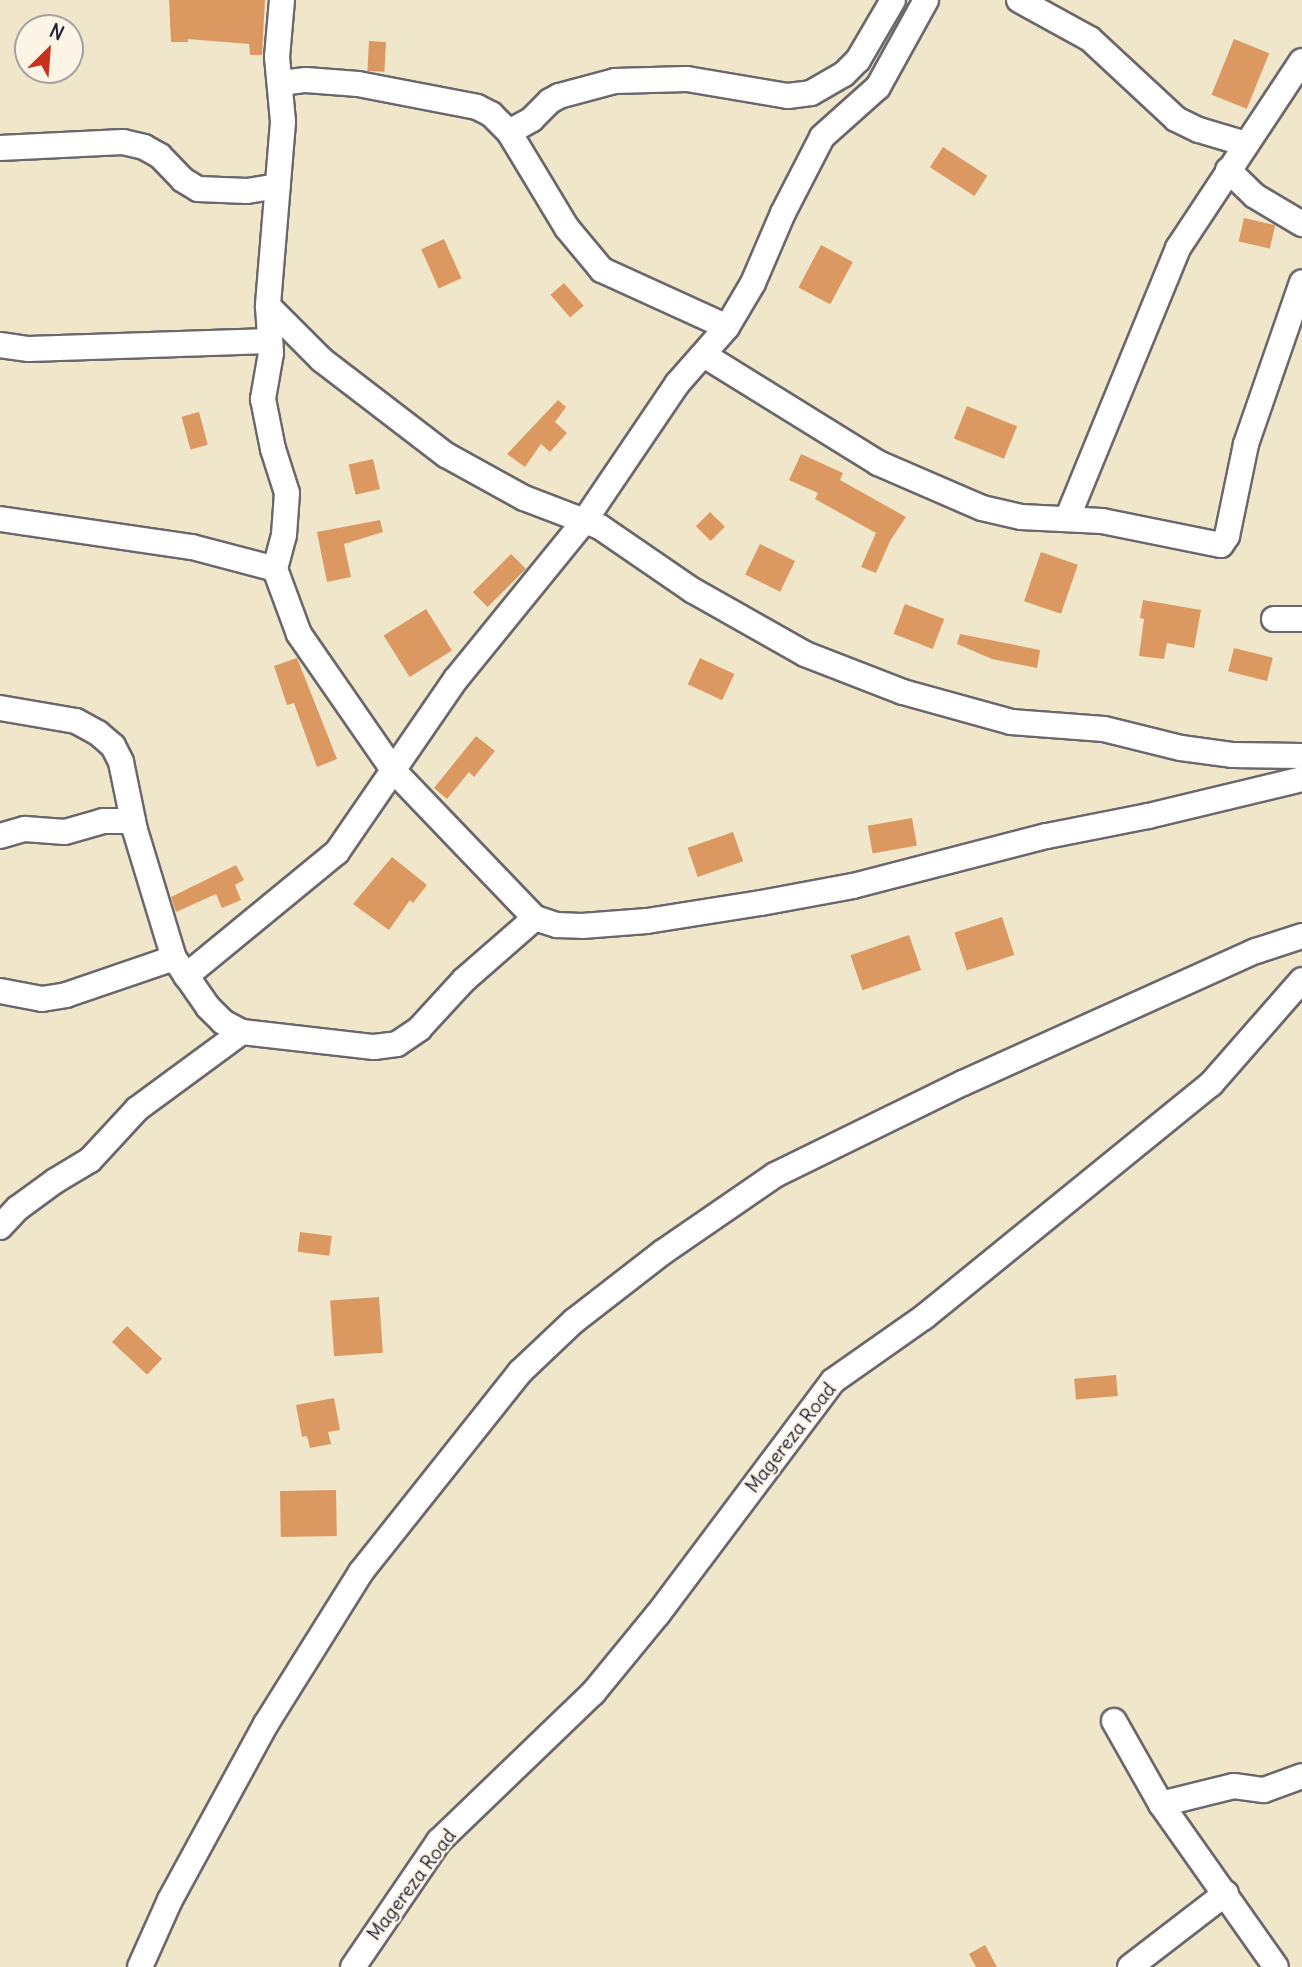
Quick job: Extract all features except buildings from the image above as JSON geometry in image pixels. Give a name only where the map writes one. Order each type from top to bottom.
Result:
[{"type":"street","points":[[282,0],[277,57],[283,122],[268,306],[270,341],[263,399],[273,449],[287,493],[284,535],[275,569],[299,634],[393,769],[535,918],[557,925],[582,926],[647,921],[761,903],[853,886],[1047,836],[1148,817],[1302,779]]},
{"type":"street","points":[[509,132],[532,120],[559,96],[615,81],[687,79],[789,96],[811,93],[836,80],[858,60],[893,0]]},
{"type":"street","points":[[5,996],[42,999],[180,967],[337,852],[463,668],[585,520],[677,384],[727,327],[753,283],[783,213],[822,137],[878,87],[926,0]]},
{"type":"street","points":[[1018,0],[1090,39],[1176,119],[1246,144]]},
{"type":"street","points":[[1067,519],[1164,275],[1186,234],[1302,61]]},
{"type":"street","points":[[281,83],[343,82],[477,107],[491,114],[509,132],[567,228],[602,270],[727,327]]},
{"type":"street","points":[[0,148],[123,142],[144,147],[160,156],[183,180],[198,188],[247,191],[278,186]]},
{"type":"street","points":[[1228,170],[1255,196],[1302,224]]},
{"type":"street","points":[[704,355],[830,435],[911,480],[1001,514],[1115,523],[1224,544],[1246,444],[1302,282]]},
{"type":"street","points":[[268,306],[322,360],[446,455],[524,498],[585,520],[620,540],[692,590],[805,654],[903,692],[1011,722],[1104,729],[1181,748],[1232,755],[1302,756]]},
{"type":"street","points":[[0,345],[29,349],[270,341]]},
{"type":"street","points":[[0,519],[192,547],[275,569]]},
{"type":"street","points":[[1274,619],[1302,618]]},
{"type":"street","points":[[0,708],[76,721],[98,733],[113,746],[121,762],[133,821],[180,967],[215,1014],[242,1032],[374,1047],[397,1044],[419,1029],[464,980],[535,918]]},
{"type":"street","points":[[0,836],[25,829],[65,832],[103,821],[133,821]]},
{"type":"street","points":[[140,1967],[170,1900],[266,1724],[361,1572],[520,1372],[574,1321],[663,1252],[775,1175],[963,1083],[1256,951],[1302,936]]},
{"type":"street","name":"Magereza Road","points":[[353,1967],[439,1841],[593,1693],[658,1614],[833,1381],[924,1317],[1211,1084],[1302,980]]},
{"type":"street","points":[[0,1227],[18,1208],[90,1160],[137,1109],[242,1032]]},
{"type":"street","points":[[1114,1721],[1161,1804],[1276,1967]]},
{"type":"street","points":[[1161,1804],[1234,1786],[1264,1790],[1302,1776]]},
{"type":"street","points":[[1130,1967],[1226,1894]]}]
